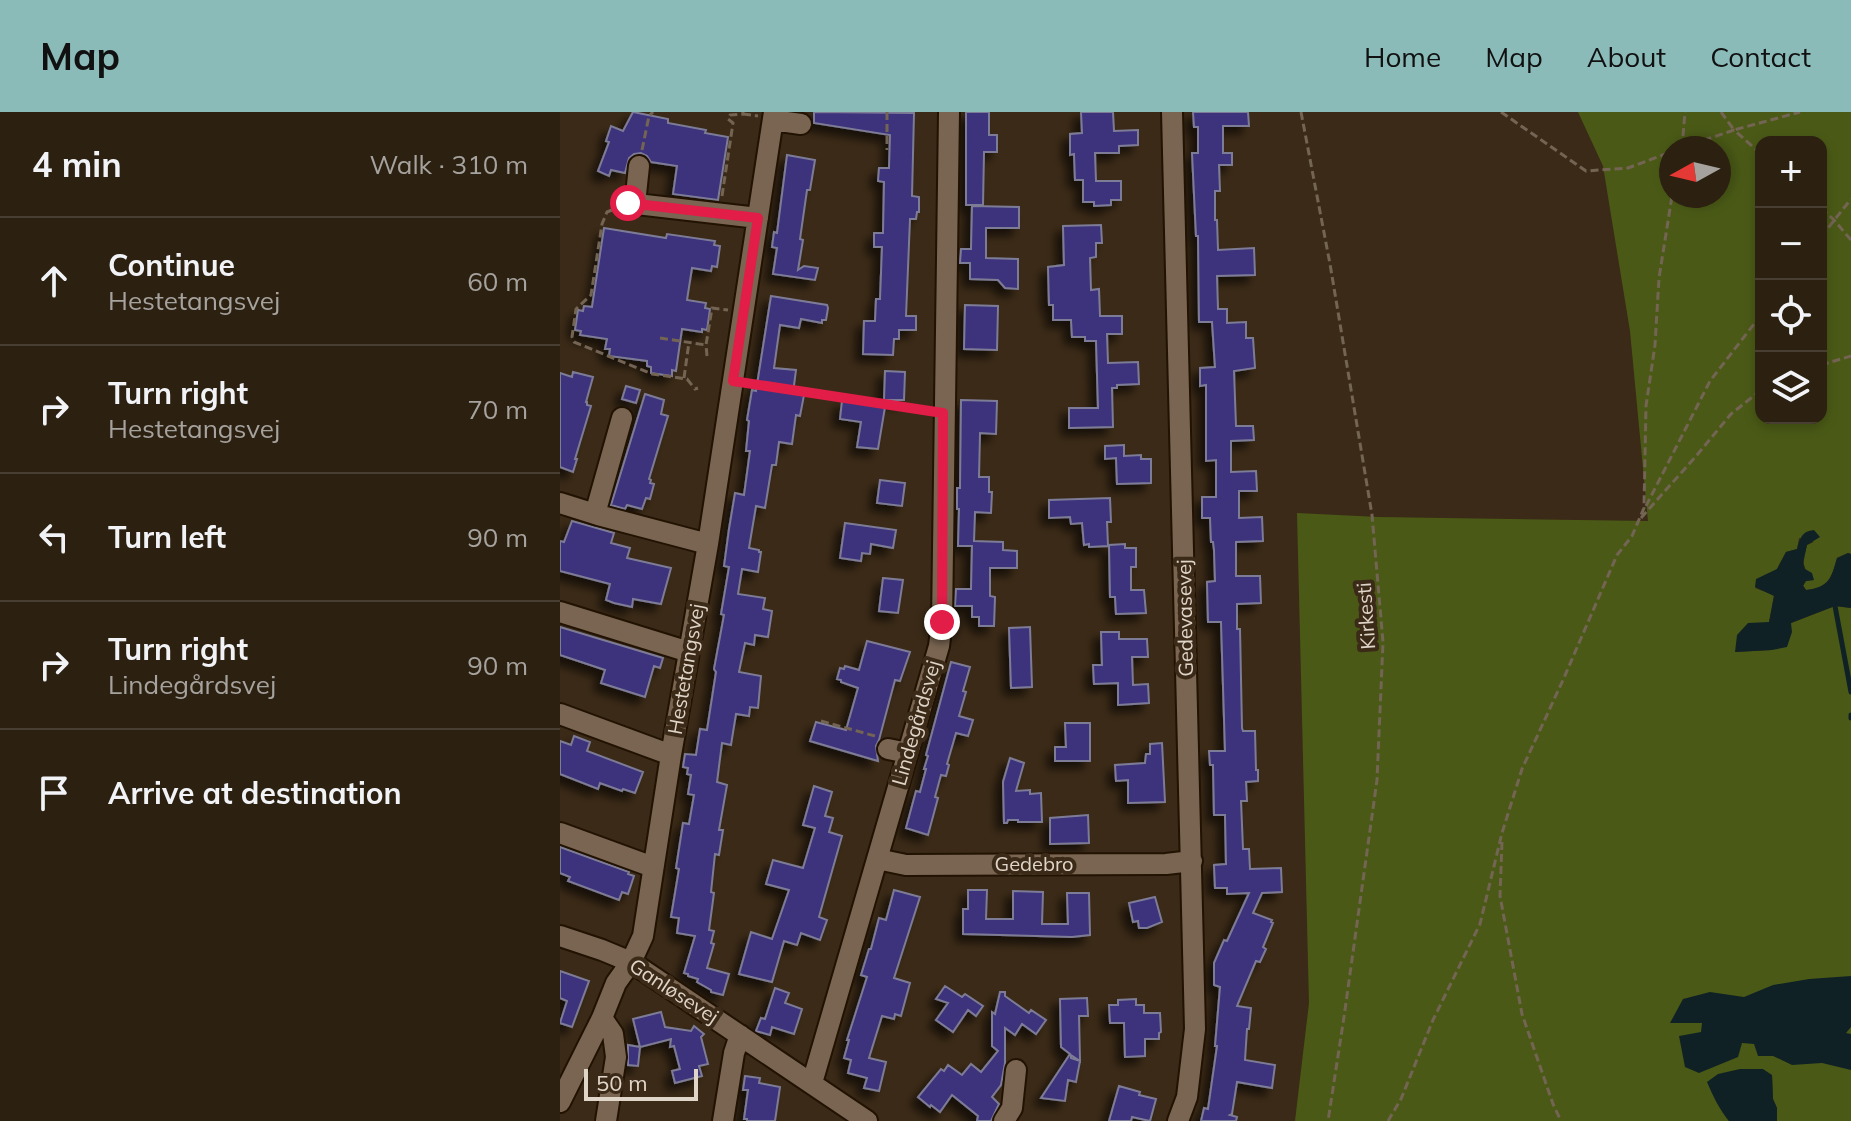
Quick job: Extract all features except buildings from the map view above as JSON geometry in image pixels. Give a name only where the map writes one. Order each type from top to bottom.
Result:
[{"type":"street","name":"Lindegårdsvej","points":[[812,1083],[877,859],[898,751],[939,646],[949,112]]},
{"type":"street","name":"Gedevasevej","points":[[1172,112],[1195,1029],[1187,1097],[1178,1121]]},
{"type":"street","points":[[774,116],[801,124]]},
{"type":"street","name":"Hestetangsvej","points":[[560,1102],[616,983],[631,962],[643,936],[774,116]]},
{"type":"street","points":[[639,166],[631,204],[758,218]]},
{"type":"street","points":[[595,514],[622,418]]},
{"type":"street","points":[[560,503],[708,544]]},
{"type":"street","points":[[560,612],[689,652]]},
{"type":"street","points":[[560,714],[671,755]]},
{"type":"street","points":[[560,833],[653,867]]},
{"type":"street","name":"Gedebro","points":[[877,859],[906,865],[1166,864],[1192,861]]},
{"type":"street","name":"Ganløsevej","points":[[560,936],[631,962],[867,1121]]},
{"type":"street","points":[[602,1018],[613,1034],[616,1057],[606,1121]]},
{"type":"street","name":"Ganløsevej","points":[[723,1121],[740,1035]]},
{"type":"street","points":[[1004,1121],[1012,1108],[1016,1070]]},
{"type":"path","points":[[639,166],[649,116],[653,112]]},
{"type":"path","points":[[720,214],[733,123],[728,119],[730,115],[743,112]]},
{"type":"path","points":[[887,112],[887,150]]},
{"type":"path","name":"Kirkesti","points":[[1301,112],[1372,515],[1383,642],[1377,780],[1328,1121]]},
{"type":"path","points":[[1501,112],[1586,171],[1628,168],[1659,156]]},
{"type":"path","points":[[1683,136],[1685,112]]},
{"type":"path","points":[[1721,112],[1734,130],[1755,149]]},
{"type":"path","points":[[1717,136],[1800,112]]},
{"type":"path","points":[[1827,229],[1851,199]]},
{"type":"path","points":[[631,204],[607,212],[602,224],[591,295],[576,309],[572,337],[577,345],[652,374],[687,379],[695,389],[698,388]]},
{"type":"path","points":[[1388,1121],[1401,1099],[1433,1020],[1480,924],[1502,833],[1522,769],[1617,555],[1632,536],[1644,508],[1646,406],[1655,345],[1659,278],[1670,208]]},
{"type":"path","points":[[1827,214],[1851,240]]},
{"type":"path","points":[[707,356],[712,308],[744,311]]},
{"type":"path","points":[[1638,520],[1710,381],[1755,323]]},
{"type":"path","points":[[660,338],[706,345]]},
{"type":"path","points":[[684,379],[689,342]]},
{"type":"path","points":[[1827,363],[1851,356]]},
{"type":"path","points":[[733,381],[943,413]]},
{"type":"path","points":[[1638,520],[1731,414],[1755,395]]},
{"type":"path","points":[[821,721],[889,740],[898,751]]},
{"type":"path","points":[[1502,833],[1500,896],[1522,1014],[1561,1121]]},
{"type":"green space","points":[[1578,112],[1851,112],[1851,554],[1837,558],[1831,577],[1825,584],[1806,590],[1803,585],[1813,580],[1805,568],[1805,556],[1807,545],[1814,542],[1799,538],[1797,549],[1786,552],[1777,569],[1755,588],[1774,595],[1769,623],[1735,652],[1772,650],[1791,623],[1835,606],[1851,608],[1851,1121],[1777,1121],[1772,1075],[1726,1117],[1729,1121],[1295,1121],[1309,1003],[1297,513],[1648,521],[1630,331],[1603,166]]},
{"type":"shaded area","points":[[1814,530],[1820,537],[1807,545],[1803,563],[1814,580],[1806,581],[1803,586],[1806,590],[1824,584],[1831,577],[1837,558],[1851,554],[1851,608],[1835,606],[1791,623],[1792,632],[1787,647],[1735,652],[1737,635],[1748,623],[1769,622],[1774,596],[1755,587],[1756,579],[1777,569],[1786,552],[1797,549],[1802,536]]},
{"type":"shaded area","points":[[1851,976],[1851,1027],[1846,1033],[1851,1034],[1851,1070],[1822,1063],[1792,1065],[1773,1056],[1758,1056],[1754,1044],[1742,1043],[1738,1057],[1699,1073],[1685,1067],[1679,1036],[1701,1032],[1702,1023],[1670,1023],[1683,999],[1710,992],[1744,997],[1773,985]]},
{"type":"shaded area","points":[[1740,1069],[1763,1069],[1772,1075],[1777,1121],[1729,1121],[1725,1116],[1707,1082],[1718,1074]]},
{"type":"waterway","points":[[1835,606],[1851,692]]},
{"type":"route","points":[[628,203],[758,218],[733,381],[943,413],[942,622]]}]
